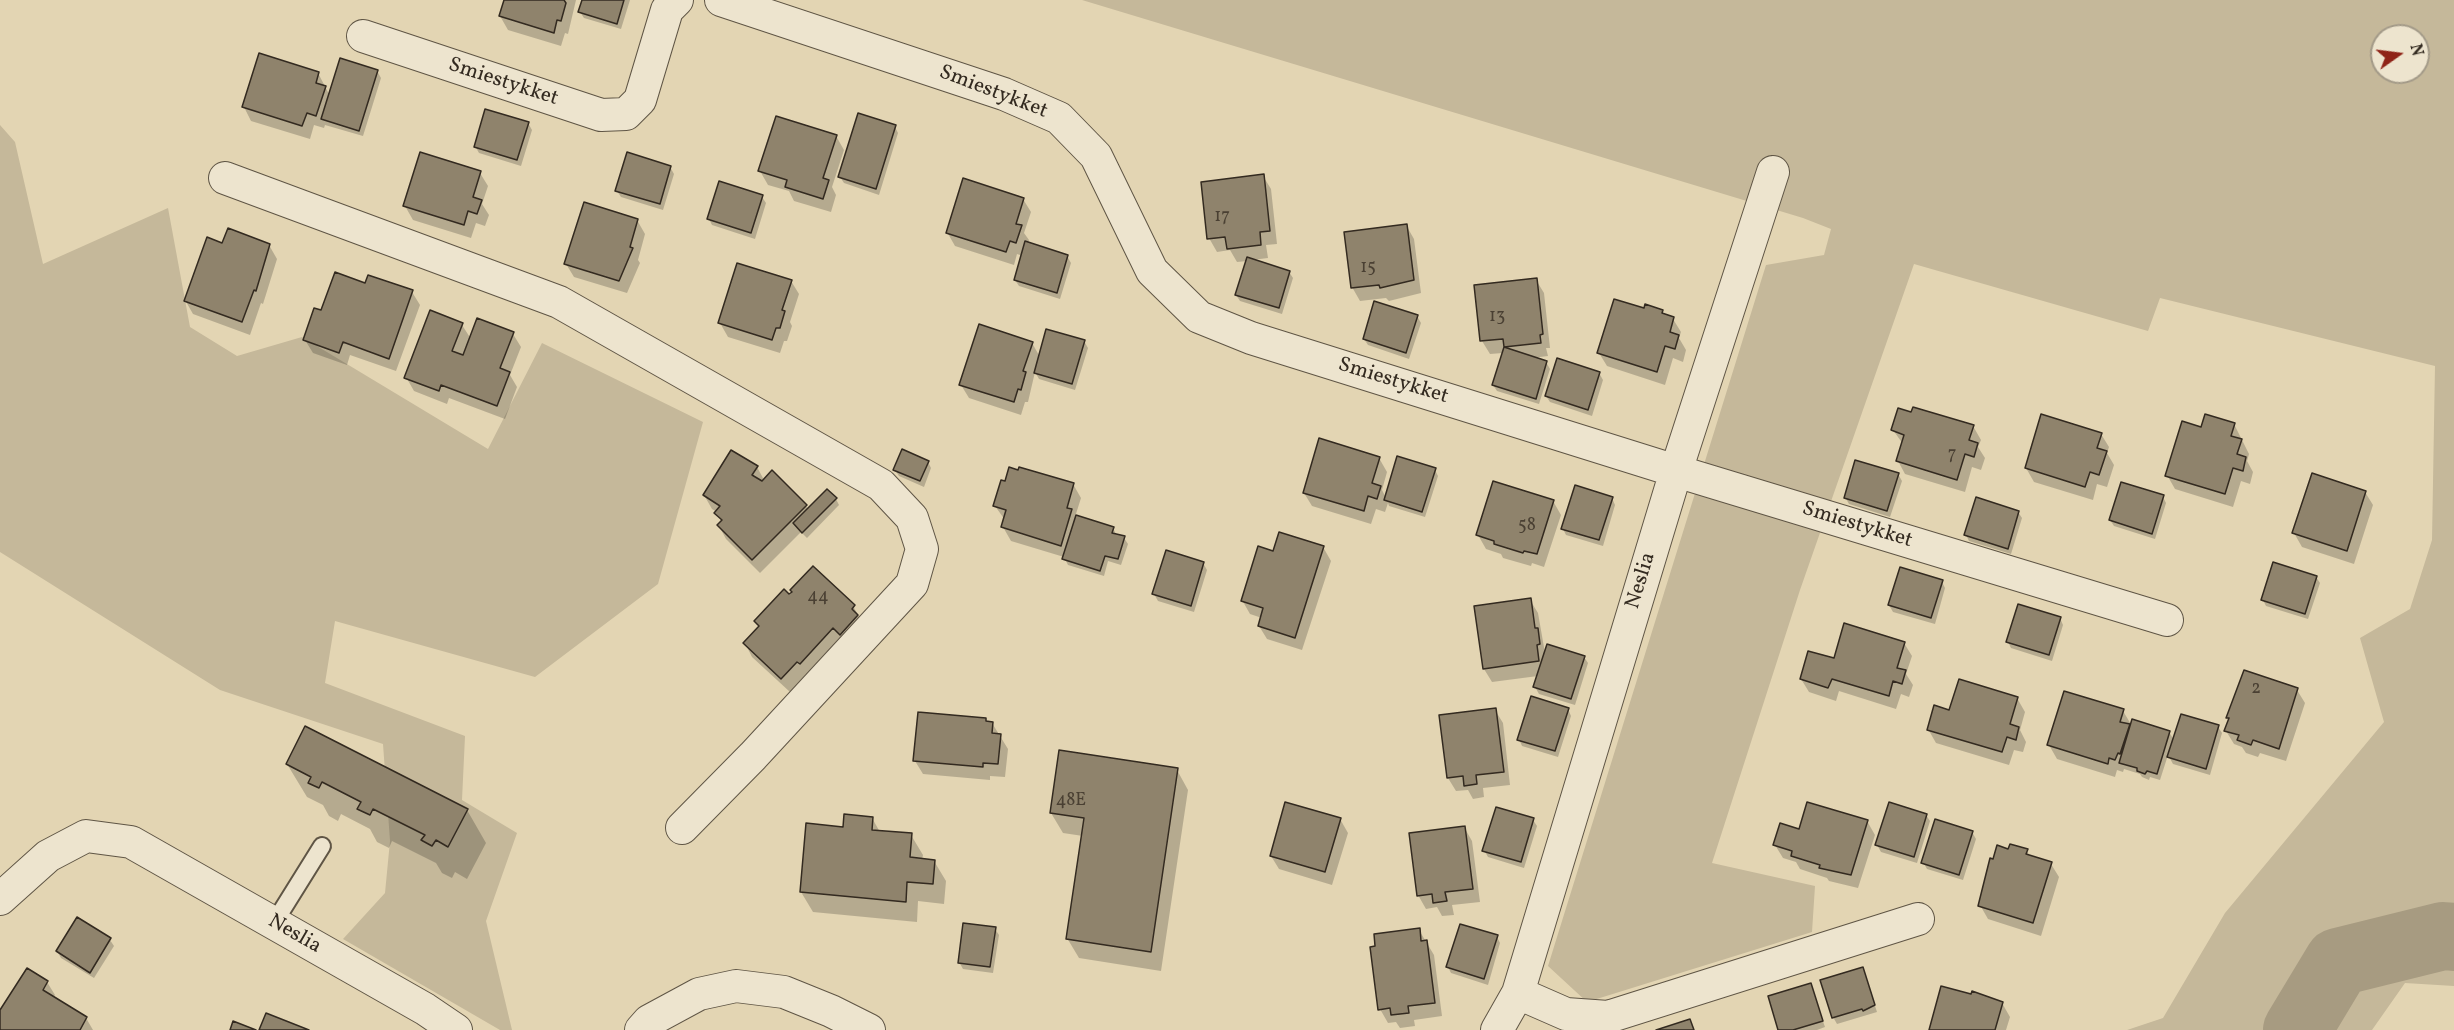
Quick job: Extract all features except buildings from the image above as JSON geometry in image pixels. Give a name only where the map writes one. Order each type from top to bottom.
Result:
[{"type":"street","name":"Smiestykket","points":[[363,36],[601,115],[626,114],[640,100],[667,10],[677,0]]},
{"type":"street","name":"Smiestykket","points":[[721,0],[1004,94],[1059,118],[1096,156],[1152,271],[1199,317],[1251,338],[1676,471],[2167,620]]},
{"type":"street","name":"Neslia","points":[[1497,1030],[1518,993],[1676,471],[1773,172]]},
{"type":"street","points":[[225,178],[559,302],[882,484],[912,518],[922,549],[912,584],[753,756],[682,828]]},
{"type":"street","name":"Neslia","points":[[0,899],[48,856],[86,836],[131,842],[425,1009],[456,1030]]},
{"type":"street","points":[[1518,993],[1566,1014],[1608,1017],[1918,919]]},
{"type":"street","points":[[641,1030],[649,1021],[699,994],[736,986],[784,992],[831,1011],[869,1030]]},
{"type":"lane","points":[[274,923],[322,846]]},
{"type":"shaded area","points":[[1082,0],[2454,0],[2454,986],[2405,983],[2372,1030],[2127,1030],[2163,1018],[2225,913],[2384,722],[2360,638],[2410,609],[2432,540],[2435,366],[2160,298],[2148,331],[1914,264],[1800,590],[1712,863],[1815,886],[1812,932],[1587,1002],[1548,966],[1766,265],[1824,255],[1831,229],[1803,218]]},
{"type":"shaded area","points":[[0,125],[15,142],[43,264],[168,208],[190,327],[237,356],[302,337],[488,449],[542,343],[703,422],[658,584],[535,677],[335,621],[325,683],[465,736],[462,800],[517,833],[486,921],[512,1030],[500,1030],[343,939],[385,893],[390,841],[383,744],[220,690],[0,552]]},
{"type":"waterway","points":[[2297,1030],[2338,962],[2443,936],[2454,937]]}]
